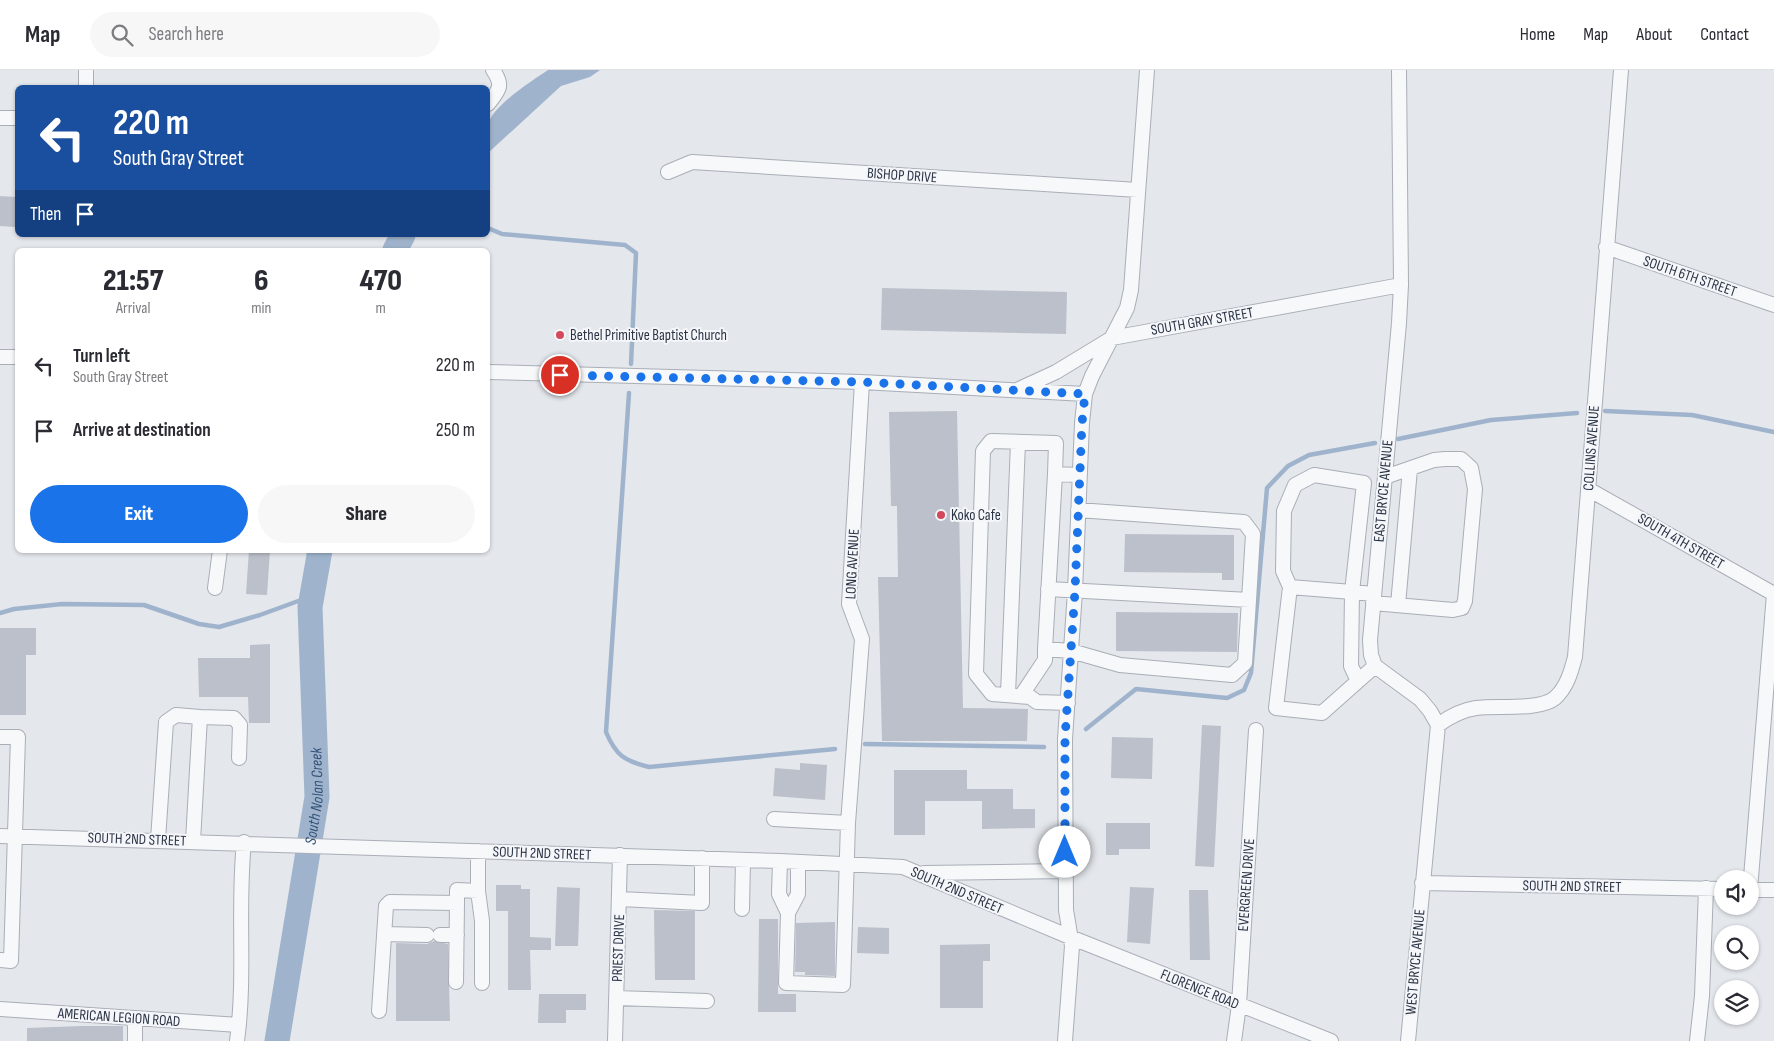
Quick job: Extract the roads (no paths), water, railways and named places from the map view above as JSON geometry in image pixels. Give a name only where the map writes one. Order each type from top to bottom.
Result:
[{"type":"street","points":[[86,70],[86,85]]},
{"type":"street","points":[[490,102],[498,92],[500,82],[493,70]]},
{"type":"street","points":[[1065,1041],[1072,946],[1066,910],[1065,738],[1085,394],[1092,376],[1127,308],[1131,290],[1147,70]]},
{"type":"street","points":[[1145,95],[1153,70]]},
{"type":"street","name":"EAST BRYCE AVENUE","points":[[1375,666],[1370,640],[1401,285],[1399,70]]},
{"type":"street","name":"COLLINS AVENUE","points":[[1438,725],[1448,717],[1475,708],[1542,704],[1554,699],[1564,688],[1576,657],[1621,70]]},
{"type":"street","points":[[0,118],[15,118]]},
{"type":"street","name":"BISHOP DRIVE","points":[[668,172],[692,162],[1138,190]]},
{"type":"street","name":"SOUTH 6TH STREET","points":[[1606,248],[1774,305]]},
{"type":"street","name":"SOUTH GRAY STREET","points":[[1015,390],[1056,372],[1112,338],[1401,285]]},
{"type":"street","points":[[0,357],[15,357]]},
{"type":"street","name":"SOUTH GRAY STREET","points":[[490,372],[862,382],[1085,394]]},
{"type":"street","name":"LONG AVENUE","points":[[788,913],[786,983],[843,985],[848,823],[862,639],[849,604],[862,382]]},
{"type":"street","points":[[1014,696],[1045,660],[1056,444],[991,441],[983,451],[976,674],[992,694],[1014,696],[1030,697],[1037,702],[1068,703]]},
{"type":"street","points":[[1014,696],[1018,442]]},
{"type":"street","points":[[1290,587],[1352,592],[1398,605],[1453,610],[1464,606],[1475,489],[1475,478],[1471,468],[1461,459],[1434,460],[1384,481],[1364,483],[1314,475],[1295,485],[1284,511],[1283,571],[1290,587],[1276,708],[1322,713],[1375,666],[1420,699],[1438,725],[1422,883]]},
{"type":"street","points":[[1398,605],[1410,469]]},
{"type":"street","points":[[1055,474],[1079,476]]},
{"type":"street","points":[[1358,680],[1351,666],[1352,592],[1364,483]]},
{"type":"street","name":"SOUTH 4TH STREET","points":[[1588,489],[1774,594]]},
{"type":"street","points":[[1045,649],[1071,651],[1120,665],[1232,676],[1244,663],[1252,534],[1244,522],[1078,510]]},
{"type":"street","points":[[215,588],[220,553]]},
{"type":"street","points":[[1048,589],[1249,600]]},
{"type":"street","points":[[1752,870],[1774,594]]},
{"type":"street","points":[[158,840],[166,722],[176,715],[234,718],[240,724],[239,758]]},
{"type":"street","points":[[193,841],[200,716]]},
{"type":"street","name":"EVERGREEN DRIVE","points":[[1234,1041],[1256,730]]},
{"type":"street","points":[[0,737],[18,737],[11,961],[0,960]]},
{"type":"street","points":[[774,819],[848,823]]},
{"type":"street","name":"SOUTH 2ND STREET","points":[[0,836],[244,842],[846,863],[903,867],[1070,937]]},
{"type":"street","points":[[237,1041],[242,966],[240,880],[244,842]]},
{"type":"street","points":[[478,851],[478,891],[482,921],[482,983]]},
{"type":"street","name":"PRIEST DRIVE","points":[[615,1041],[620,856]]},
{"type":"street","points":[[620,899],[702,903],[702,858]]},
{"type":"street","points":[[742,909],[743,860]]},
{"type":"street","points":[[780,861],[779,894],[788,913]]},
{"type":"street","points":[[788,913],[798,894],[798,862]]},
{"type":"street","points":[[918,873],[1065,871]]},
{"type":"street","name":"SOUTH 2ND STREET","points":[[1422,883],[1714,888]]},
{"type":"street","name":"WEST BRYCE AVENUE","points":[[1408,1041],[1422,883]]},
{"type":"street","points":[[1697,1041],[1702,996],[1706,888]]},
{"type":"street","points":[[456,982],[457,890],[478,891]]},
{"type":"street","points":[[1759,890],[1774,890]]},
{"type":"street","points":[[380,1012],[386,906],[390,902],[457,904]]},
{"type":"street","points":[[384,934],[457,935]]},
{"type":"street","name":"FLORENCE ROAD","points":[[1070,937],[1331,1041]]},
{"type":"street","points":[[616,998],[707,1001]]},
{"type":"street","name":"AMERICAN LEGION ROAD","points":[[0,1009],[239,1025]]},
{"type":"street","points":[[135,1018],[135,1041]]},
{"type":"water","points":[[548,70],[600,70],[590,77],[561,86],[490,151],[491,118],[504,102]]},
{"type":"waterway","points":[[490,229],[502,234],[625,245],[636,253],[631,364]]},
{"type":"waterway","name":"South Nolan Creek","points":[[396,248],[402,237]]},
{"type":"waterway","points":[[629,393],[606,732],[614,747],[627,760],[649,767],[835,749]]},
{"type":"waterway","points":[[1605,411],[1692,415],[1774,432]]},
{"type":"waterway","points":[[1398,439],[1491,420],[1577,413]]},
{"type":"waterway","points":[[1086,729],[1136,689],[1227,698],[1244,690],[1251,673],[1267,488],[1288,466],[1309,455],[1375,443]]},
{"type":"waterway","name":"South Nolan Creek","points":[[277,1041],[317,797],[310,607],[319,553]]},
{"type":"waterway","points":[[0,613],[14,609],[62,604],[144,605],[199,624],[219,627],[260,615],[312,596]]},
{"type":"waterway","points":[[865,744],[1044,747]]},
{"type":"place","name":"Bethel Primitive Baptist Church","points":[[560,335]]},
{"type":"place","name":"Koko Cafe","points":[[941,515]]}]
